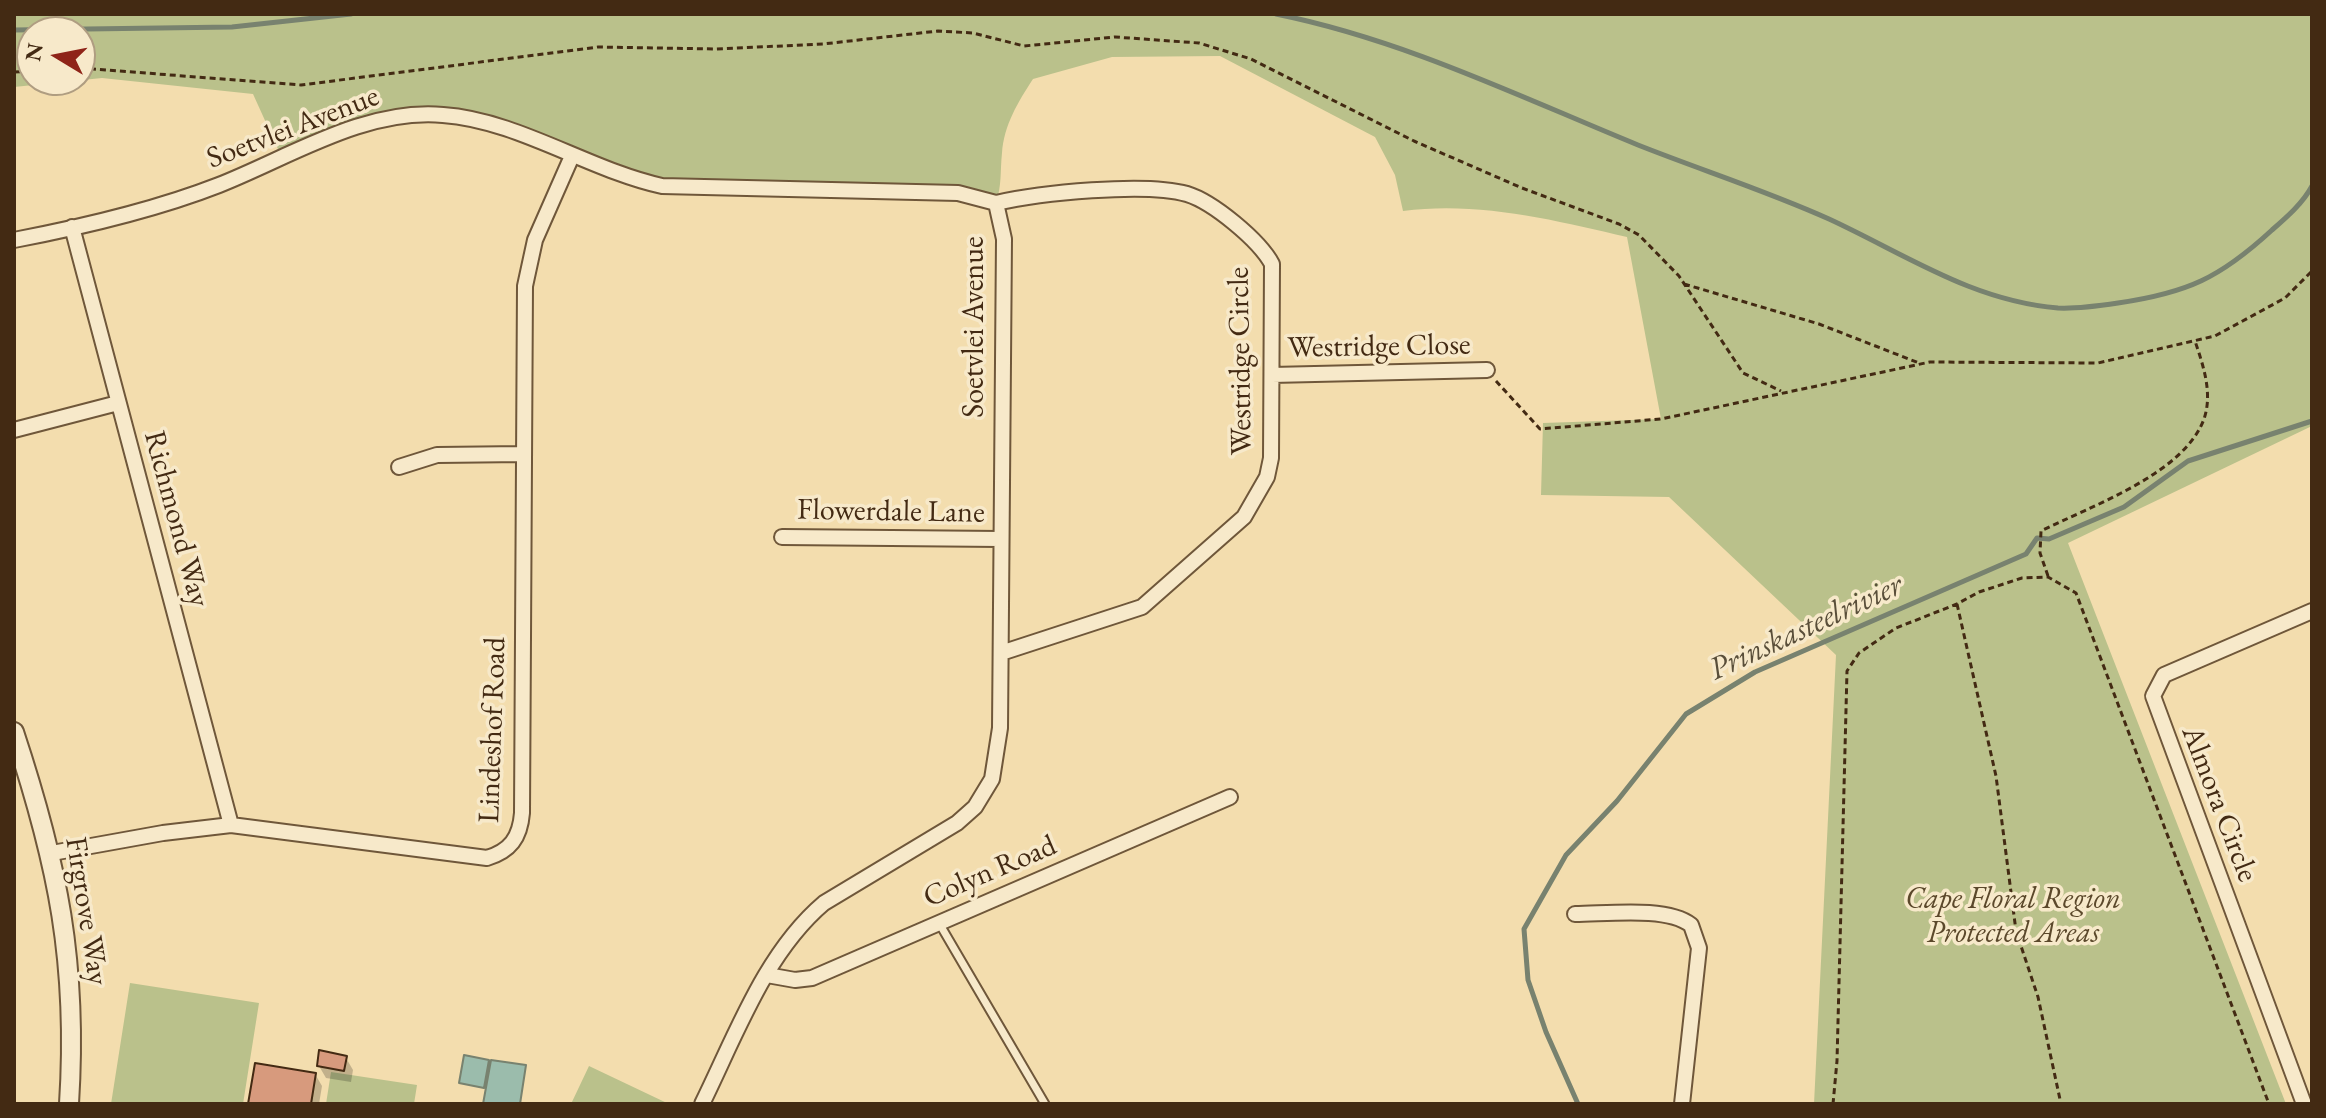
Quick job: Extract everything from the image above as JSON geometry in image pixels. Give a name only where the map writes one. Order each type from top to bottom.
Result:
[{"type":"street","name":"Soetvlei Avenue","points":[[14,240],[72,227],[218,185],[390,117],[418,114],[470,118],[638,181],[685,190],[958,193],[996,203],[1004,239],[1001,653],[997,756],[992,779],[982,796],[957,823],[824,903],[791,935],[767,975],[702,1104]]},
{"type":"street","name":"Lindeshof Road","points":[[52,853],[163,833],[231,825],[487,858],[510,847],[518,836],[522,813],[523,310],[527,269],[535,240],[572,156]]},
{"type":"street","name":"Westridge Circle","points":[[996,203],[1141,189],[1192,195],[1254,239],[1272,264],[1271,458],[1261,489],[1244,517],[1142,607],[1001,653]]},
{"type":"street","name":"Richmond Way","points":[[72,227],[231,825]]},
{"type":"street","name":"Westridge Close","points":[[1272,375],[1487,370]]},
{"type":"street","points":[[14,430],[118,403]]},
{"type":"street","points":[[399,467],[437,455],[523,454]]},
{"type":"street","name":"Flowerdale Lane","points":[[782,537],[1000,539]]},
{"type":"street","name":"Almora Circle","points":[[2304,1104],[2153,696],[2164,675],[2312,611]]},
{"type":"street","name":"Firgrove Way","points":[[14,732],[52,853],[63,915],[71,995],[69,1104]]},
{"type":"street","name":"Colyn Road","points":[[767,975],[795,980],[812,978],[1230,797]]},
{"type":"street","points":[[1575,914],[1657,914],[1675,916],[1691,925],[1699,948],[1682,1104]]},
{"type":"lane","points":[[939,923],[1045,1104]]},
{"type":"path","points":[[96,69],[301,85],[598,47],[732,48],[823,44],[938,31],[973,33],[1024,46],[1115,37],[1199,43],[1251,59],[1428,147],[1522,188],[1619,224],[1639,235],[1684,284],[1743,373],[1781,391]]},
{"type":"path","points":[[1487,370],[1540,429],[1661,419],[1919,363],[2098,363],[2195,341],[2250,320],[2285,298],[2312,271]]},
{"type":"path","points":[[1684,284],[1819,324],[1919,363]]},
{"type":"path","points":[[2048,577],[2041,548],[2041,531],[2154,474],[2173,462],[2189,444],[2204,419],[2207,399],[2206,375],[2195,341]]},
{"type":"path","points":[[1833,1104],[1837,1061],[1847,671],[1859,653],[1896,628],[1979,592],[2022,578],[2048,577],[2076,593],[2269,1104]]},
{"type":"path","points":[[1957,604],[1996,776],[2016,931],[2038,997],[2061,1104]]},
{"type":"green space","name":"Cape Floral Region Protected Areas","points":[[14,14],[2312,14],[2312,426],[2068,543],[2286,1104],[1814,1104],[1836,655],[1669,497],[1541,495],[1543,423],[1661,419],[1627,237],[1488,210],[1403,211],[1395,175],[1375,137],[1220,56],[1112,57],[1033,79],[1017,105],[1006,133],[996,203],[977,196],[685,190],[470,118],[418,114],[282,158],[253,94],[96,79],[96,16],[16,16],[16,87]]},
{"type":"green space","points":[[130,983],[259,1003],[243,1104],[111,1104]]},
{"type":"green space","points":[[589,1066],[669,1104],[571,1104]]},
{"type":"green space","points":[[331,1072],[417,1085],[414,1104],[326,1104]]},
{"type":"shaded area","points":[[464,1055],[489,1060],[484,1088],[459,1083]]},
{"type":"shaded area","points":[[491,1060],[526,1065],[520,1104],[483,1104]]},
{"type":"building","points":[[319,1050],[347,1056],[344,1071],[317,1066]]},
{"type":"building","points":[[255,1063],[316,1073],[311,1104],[248,1104]]},
{"type":"waterway","points":[[14,30],[232,27],[351,14]]},
{"type":"waterway","points":[[1276,14],[1370,39],[1460,71],[1638,145],[1806,209],[1968,286],[2027,304],[2058,308],[2103,305],[2164,294],[2201,281],[2253,247],[2294,210],[2312,186]]},
{"type":"waterway","name":"Prinskasteelrivier","points":[[1578,1104],[1546,1032],[1528,980],[1524,929],[1566,855],[1617,801],[1686,714],[1755,672],[2026,554],[2037,538],[2049,539],[2124,507],[2188,461],[2312,421]]}]
